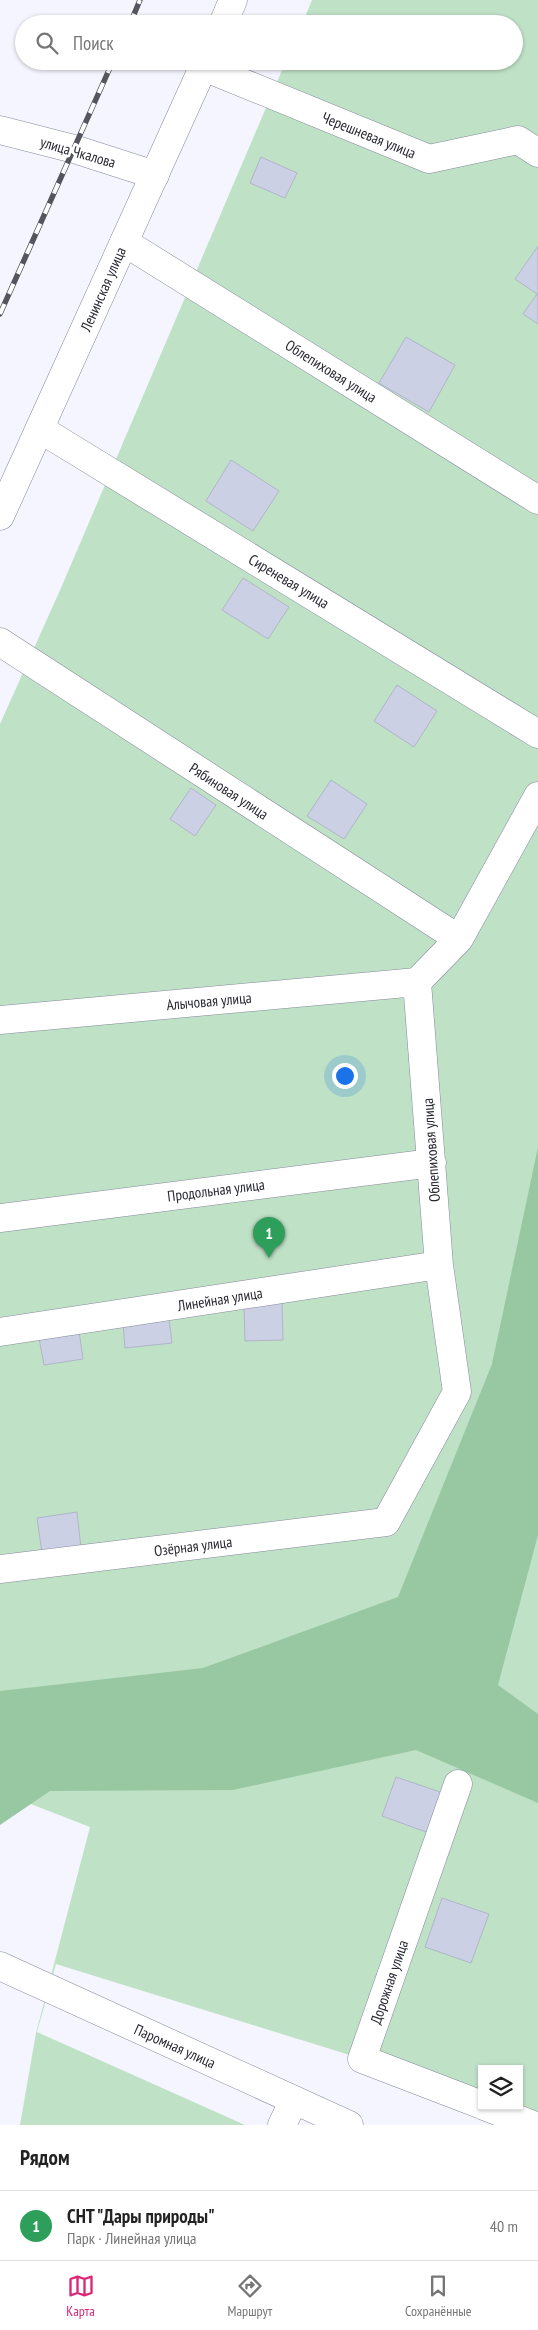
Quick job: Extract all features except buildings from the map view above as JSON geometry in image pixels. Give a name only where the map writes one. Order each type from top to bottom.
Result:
[{"type":"street","points":[[227,15],[233,0]]},
{"type":"street","name":"Ленинская улица","points":[[0,516],[202,70]]},
{"type":"street","name":"Черешневая улица","points":[[219,70],[429,159],[518,140],[538,153]]},
{"type":"street","name":"улица Чкалова","points":[[0,130],[74,149],[155,175]]},
{"type":"street","name":"Облепиховая улица","points":[[124,242],[538,500]]},
{"type":"street","name":"Сиреневая улица","points":[[40,428],[538,734]]},
{"type":"street","name":"Рябиновая улица","points":[[0,642],[459,939]]},
{"type":"street","points":[[417,982],[459,939],[538,796]]},
{"type":"street","name":"Облепиховая улица","points":[[386,1522],[457,1392],[440,1265],[417,982]]},
{"type":"street","name":"Алычовая улица","points":[[0,1020],[417,982]]},
{"type":"street","name":"Продольная улица","points":[[0,1218],[432,1163]]},
{"type":"street","name":"Линейная улица","points":[[0,1332],[440,1265]]},
{"type":"street","name":"Озёрная улица","points":[[0,1569],[386,1522]]},
{"type":"street","name":"Дорожная улица","points":[[458,1784],[362,2059],[478,2104]]},
{"type":"street","name":"Паромная улица","points":[[0,1966],[349,2125]]},
{"type":"street","points":[[282,2125],[294,2100]]},
{"type":"street","name":"Дорожная улица","points":[[493,2110],[532,2125]]},
{"type":"shaded area","points":[[312,0],[538,0],[538,2113],[523,2107],[523,2065],[478,2065],[478,2095],[56,1964],[37,2032],[245,2125],[20,2125],[36,2033],[90,1827],[0,1792],[0,724],[61,588],[282,70],[523,70],[523,15],[306,15]]},
{"type":"shaded area","points":[[538,1147],[538,1535],[498,1685],[538,1714],[538,1803],[416,1750],[233,1790],[50,1791],[0,1825],[0,1691],[203,1668],[398,1597],[492,1364]]},
{"type":"railway","points":[[134,15],[140,0]]},
{"type":"railway","points":[[0,314],[109,70]]},
{"type":"place","name":"СНТ \"Дары природы\"","points":[[269,1258]]}]
